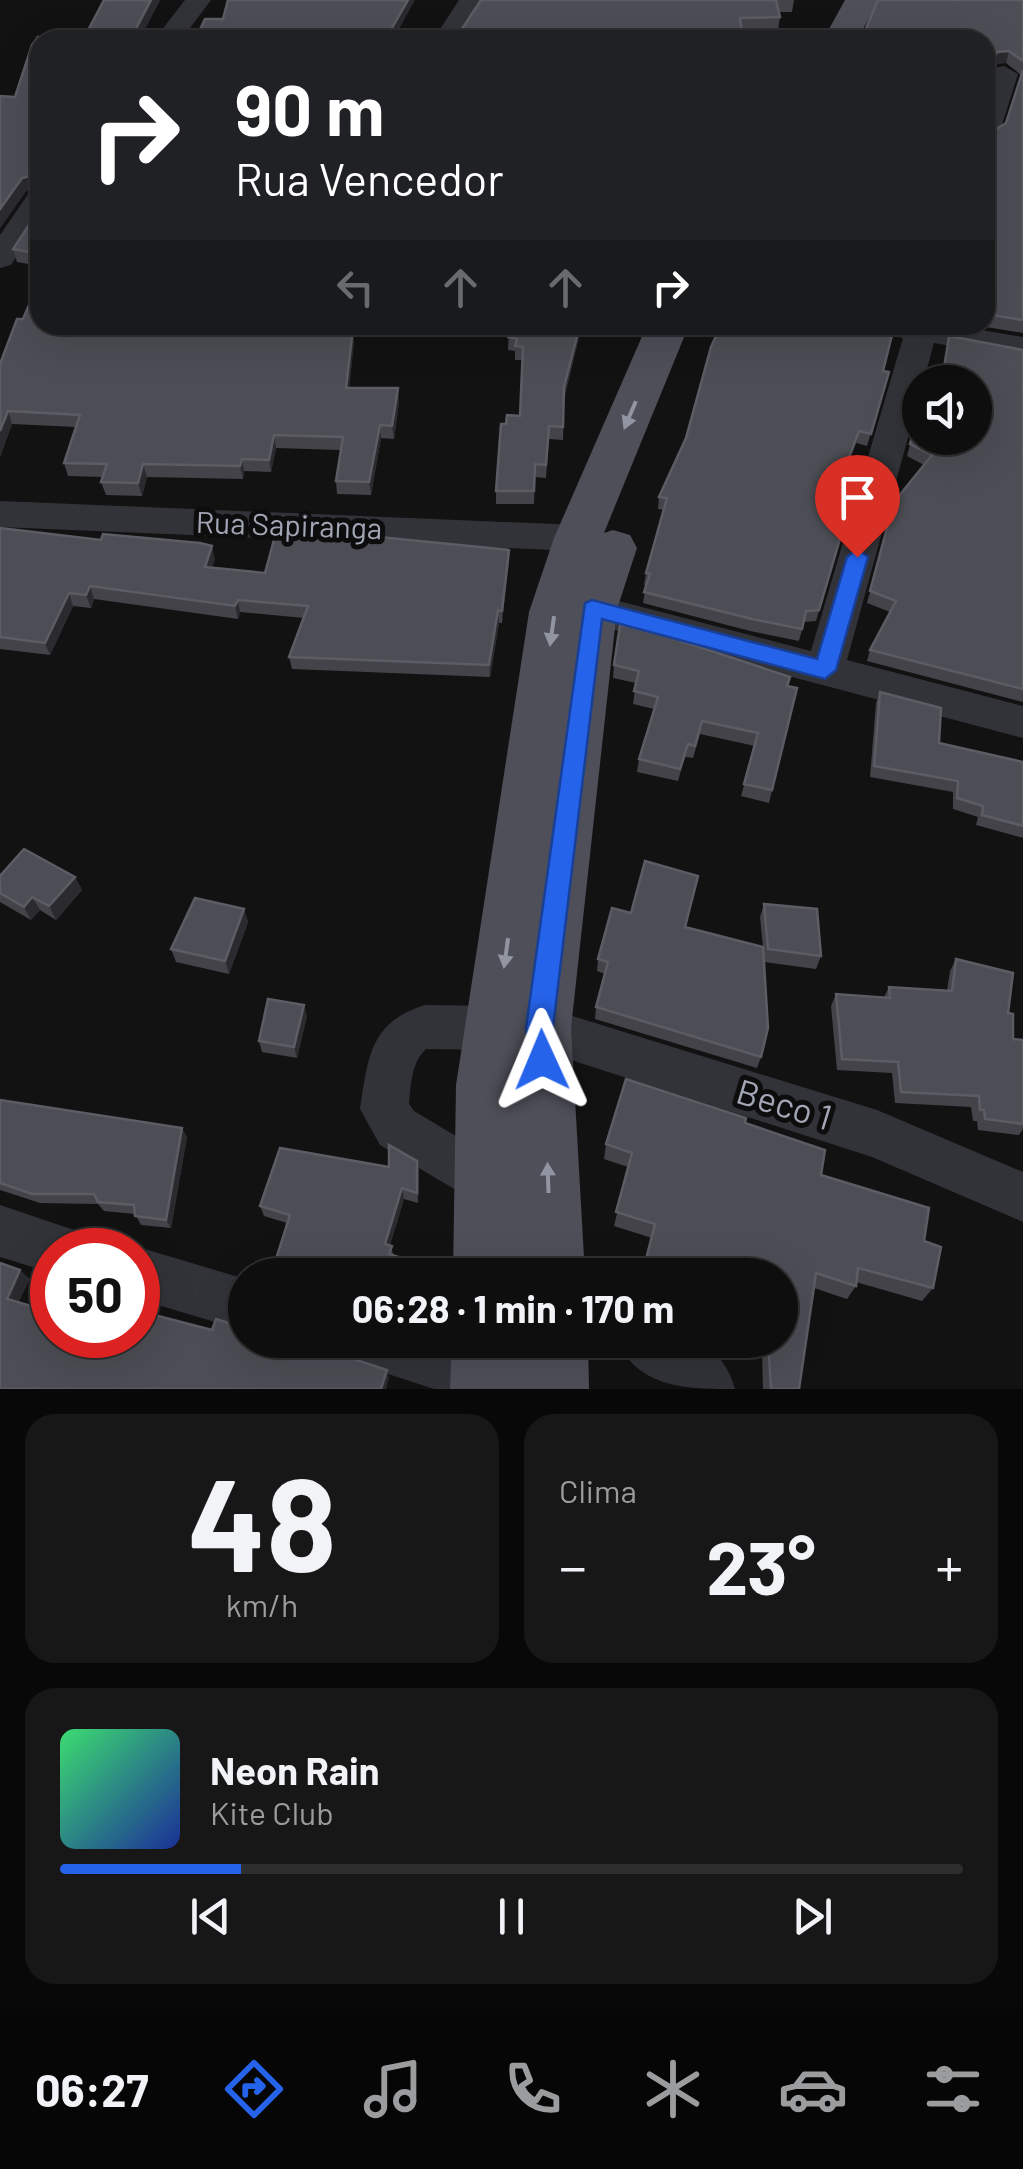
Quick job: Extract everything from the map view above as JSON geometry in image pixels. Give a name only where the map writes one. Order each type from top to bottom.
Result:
[{"type":"main road","points":[[813,30],[828,0]]},
{"type":"main road","points":[[846,30],[862,0]]},
{"type":"main road","points":[[549,1258],[518,1028],[554,612],[578,538],[664,335]]},
{"type":"main road","points":[[487,1258],[488,1085],[518,1028],[592,608],[703,335]]},
{"type":"main road","points":[[503,1374],[526,1358]]},
{"type":"street","points":[[175,30],[198,0]]},
{"type":"street","points":[[452,30],[472,0]]},
{"type":"street","points":[[995,111],[1011,73]]},
{"type":"street","points":[[0,258],[30,215]]},
{"type":"street","points":[[825,670],[909,335]]},
{"type":"street","points":[[954,335],[1023,348]]},
{"type":"street","name":"Rua Sapiranga","points":[[0,514],[578,538]]},
{"type":"street","points":[[592,608],[1023,722]]},
{"type":"street","name":"Beco 1","points":[[488,1184],[397,1128],[384,1109],[395,1043],[420,1026],[518,1028],[877,1134],[1023,1197]]},
{"type":"street","points":[[0,1231],[30,1240]]},
{"type":"street","points":[[160,1280],[228,1300]]},
{"type":"street","points":[[436,1358],[503,1374]]},
{"type":"street","points":[[673,1358],[705,1378],[708,1389]]},
{"type":"building","points":[[104,0],[151,0],[135,30],[88,30]]},
{"type":"building","points":[[228,0],[408,0],[391,30],[200,30],[205,19],[223,19]]},
{"type":"building","points":[[481,0],[776,0],[780,17],[740,18],[742,30],[450,30],[462,29]]},
{"type":"building","points":[[878,0],[1023,0],[1023,61],[1009,51],[997,52],[995,56],[995,30],[865,30]]},
{"type":"building","points":[[30,51],[30,176],[22,178],[0,209],[0,96],[15,97]]},
{"type":"building","points":[[1023,70],[1023,320],[995,316],[995,130],[1006,123]]},
{"type":"building","points":[[30,224],[30,252],[13,249]]},
{"type":"building","points":[[30,303],[30,335],[352,335],[346,388],[398,388],[392,426],[380,425],[369,482],[336,481],[343,437],[274,435],[269,460],[242,459],[240,466],[143,464],[138,483],[101,482],[107,464],[64,463],[80,415],[8,411],[0,431],[0,364],[17,319],[23,319]]},
{"type":"building","points":[[577,335],[564,387],[563,427],[549,426],[546,465],[535,464],[534,491],[496,491],[501,424],[506,424],[507,415],[520,416],[523,347],[515,346],[517,339],[508,337]]},
{"type":"building","points":[[716,335],[892,335],[883,371],[889,372],[871,434],[859,431],[835,494],[852,498],[819,610],[806,611],[802,629],[644,592],[667,498],[659,497],[686,438]]},
{"type":"building","points":[[949,336],[1023,350],[1023,689],[870,650],[896,601],[870,591],[894,502],[932,455],[992,455],[992,365],[945,365]]},
{"type":"building","points":[[0,528],[101,540],[103,534],[200,543],[212,546],[205,567],[265,573],[275,536],[369,543],[370,536],[509,550],[502,611],[498,610],[489,665],[289,657],[308,606],[238,600],[235,606],[90,586],[86,595],[69,593],[45,643],[0,637]]},
{"type":"building","points":[[620,625],[642,628],[790,677],[787,686],[797,688],[772,790],[744,784],[758,733],[702,721],[695,746],[688,744],[680,769],[639,759],[658,697],[634,691],[639,671],[614,665]]},
{"type":"building","points":[[880,692],[941,708],[939,743],[1023,762],[1023,826],[982,815],[983,806],[957,798],[958,781],[874,766]]},
{"type":"building","points":[[24,849],[75,877],[49,906],[32,897],[24,907],[0,893],[0,876]]},
{"type":"building","points":[[645,861],[698,876],[685,927],[763,947],[768,1028],[761,1057],[596,1007],[608,962],[598,959],[612,908],[631,913]]},
{"type":"building","points":[[195,898],[244,909],[225,961],[171,949]]},
{"type":"building","points":[[764,904],[817,909],[821,956],[768,949]]},
{"type":"building","points":[[956,959],[1013,973],[1008,1013],[1013,1014],[1013,1039],[1023,1040],[1023,1124],[985,1119],[979,1096],[901,1092],[898,1062],[842,1059],[836,994],[890,998],[889,987],[952,991]]},
{"type":"building","points":[[268,999],[304,1005],[294,1047],[259,1041]]},
{"type":"building","points":[[626,1079],[746,1118],[745,1123],[825,1150],[821,1175],[929,1208],[924,1241],[941,1247],[933,1288],[858,1268],[856,1286],[816,1273],[799,1389],[771,1389],[769,1358],[798,1358],[798,1258],[646,1258],[655,1224],[616,1212],[632,1153],[606,1144]]},
{"type":"building","points":[[0,1100],[182,1128],[166,1220],[135,1216],[134,1205],[98,1202],[94,1194],[32,1194],[0,1183]]},
{"type":"building","points":[[389,1145],[417,1161],[417,1193],[402,1188],[385,1244],[392,1246],[389,1254],[402,1258],[276,1258],[290,1215],[260,1206],[280,1148],[389,1167]]},
{"type":"building","points":[[0,1263],[20,1270],[7,1299],[30,1306],[30,1358],[160,1358],[160,1316],[212,1330],[216,1319],[228,1323],[228,1358],[350,1358],[387,1370],[381,1389],[0,1389]]},
{"type":"route","points":[[542,1060],[540,1028],[592,608],[825,670],[857,557]]}]
